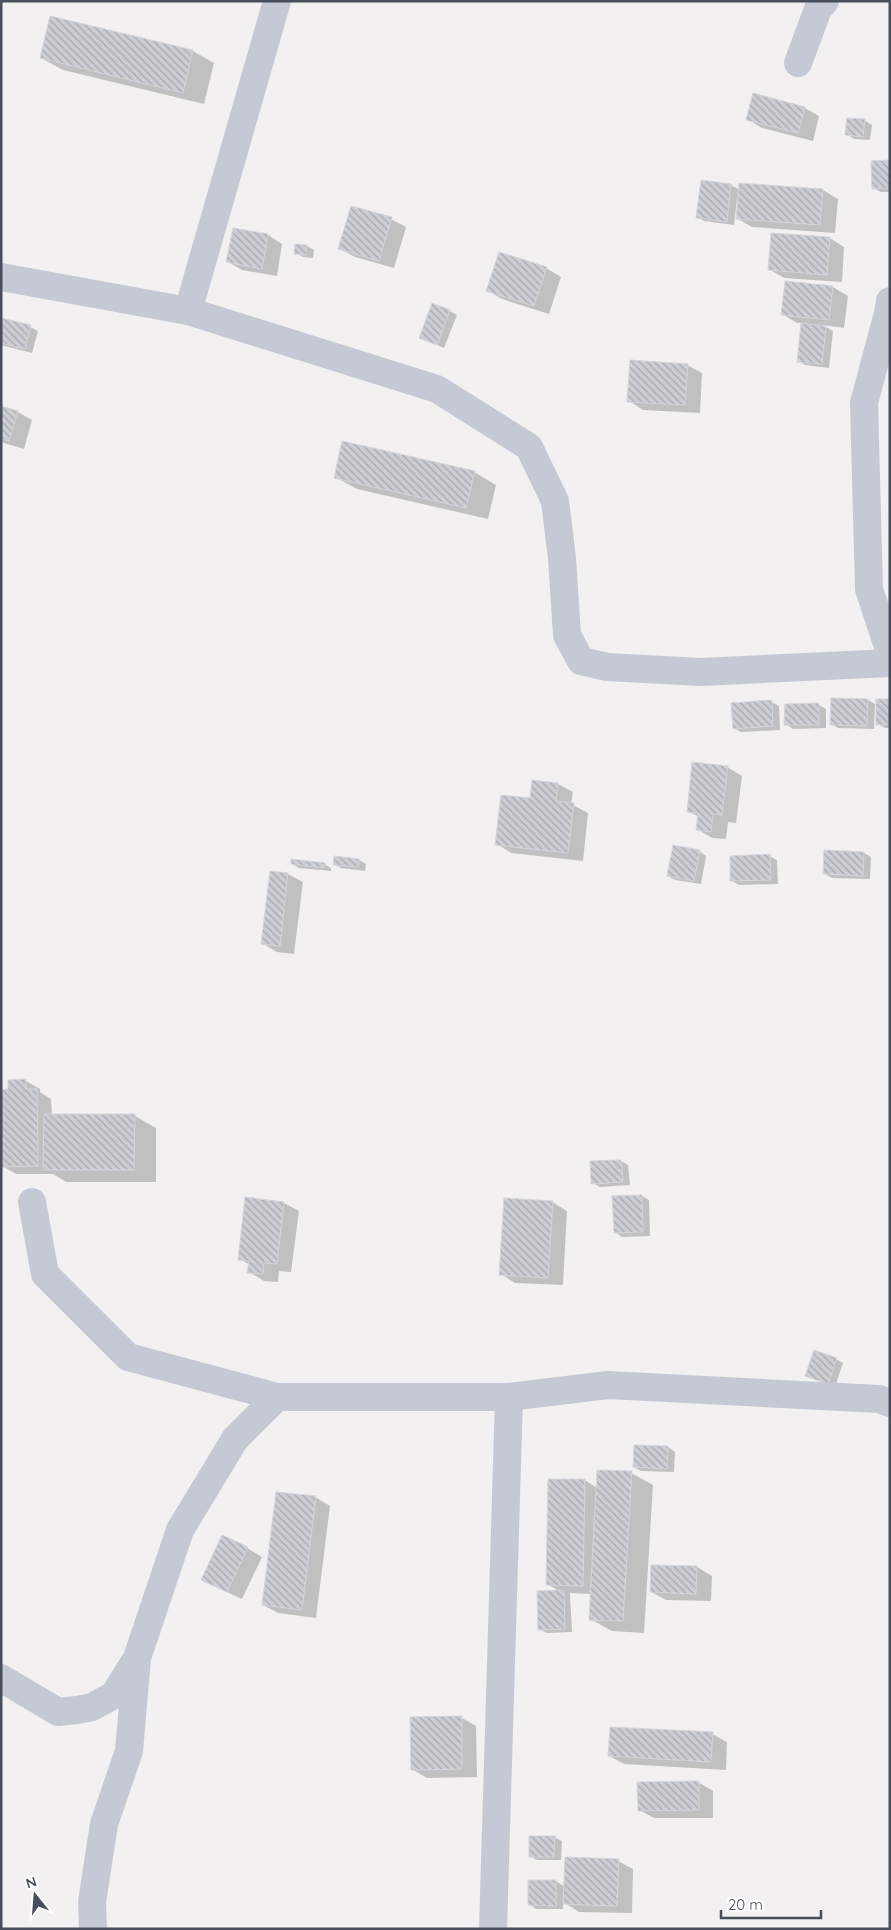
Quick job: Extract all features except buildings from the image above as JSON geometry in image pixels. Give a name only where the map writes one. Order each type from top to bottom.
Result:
[{"type":"street","points":[[188,311],[277,1]]},
{"type":"street","points":[[798,63],[818,9],[824,1]]},
{"type":"street","points":[[1,277],[188,311],[437,389],[529,448],[555,500],[568,635],[581,661],[607,667],[701,672],[890,662]]},
{"type":"street","points":[[890,301],[864,403],[868,589],[890,654]]},
{"type":"street","points":[[32,1202],[45,1274],[128,1357],[277,1397],[509,1397],[608,1385],[880,1399],[890,1403]]},
{"type":"street","points":[[93,1929],[92,1902],[104,1824],[128,1751],[137,1658],[180,1530],[235,1439],[277,1397]]},
{"type":"street","points":[[493,1929],[509,1397]]},
{"type":"street","points":[[1,1678],[58,1712],[77,1710],[92,1707],[114,1694],[137,1658]]}]
